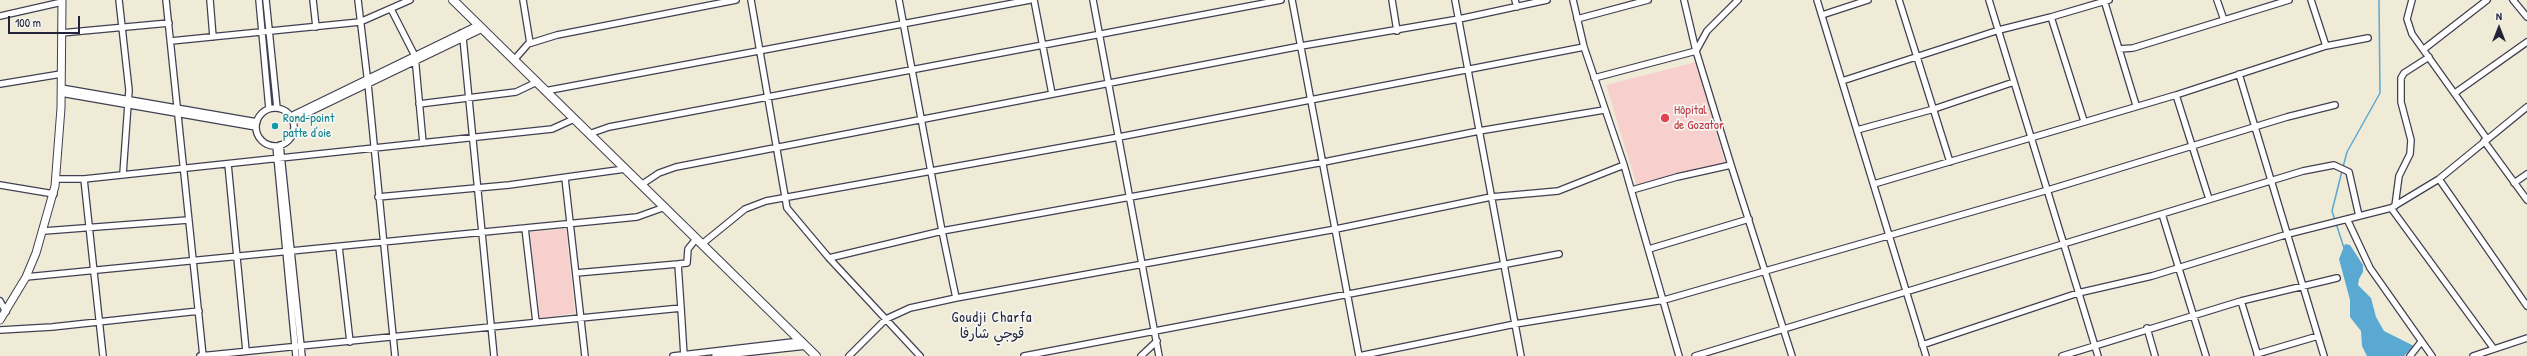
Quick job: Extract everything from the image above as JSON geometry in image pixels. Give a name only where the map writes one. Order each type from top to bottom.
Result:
[{"type":"highway","points":[[453,0],[816,356]]},
{"type":"main road","points":[[0,320],[26,277],[44,231],[57,179],[61,91],[62,1]]},
{"type":"street","points":[[119,0],[128,103],[123,174]]},
{"type":"street","points":[[166,0],[179,112],[188,220],[203,356]]},
{"type":"street","points":[[210,0],[213,36]]},
{"type":"street","points":[[259,0],[269,109]]},
{"type":"street","points":[[266,0],[277,108]]},
{"type":"street","points":[[313,0],[316,27]]},
{"type":"street","points":[[358,0],[368,81],[378,197],[395,356]]},
{"type":"street","points":[[171,41],[360,22],[410,0]]},
{"type":"street","points":[[523,0],[530,43]]},
{"type":"street","points":[[514,60],[530,43],[557,35],[736,0]]},
{"type":"street","points":[[751,0],[777,148],[783,199],[791,216],[920,356]]},
{"type":"street","points":[[899,0],[942,232],[956,298]]},
{"type":"street","points":[[545,91],[1030,0]]},
{"type":"street","points":[[1034,0],[1052,94]]},
{"type":"street","points":[[1093,0],[1101,34],[1108,83],[1159,356]]},
{"type":"street","points":[[588,134],[609,127],[913,71],[1281,0]]},
{"type":"street","points":[[1292,0],[1324,162],[1359,356],[1514,324],[1664,300],[2048,190],[2255,127],[2335,105]]},
{"type":"street","points":[[1392,0],[1397,31]]},
{"type":"street","points":[[1455,0],[1490,197],[1505,263],[1514,324],[1521,356]]},
{"type":"street","points":[[1515,0],[1516,7]]},
{"type":"street","points":[[641,184],[659,173],[676,168],[922,118],[1301,46],[1397,31],[1546,0]]},
{"type":"street","points":[[1573,0],[1584,48],[1632,190],[1679,356]]},
{"type":"street","points":[[1577,19],[1648,0]]},
{"type":"street","points":[[1684,0],[1696,51],[1792,356]]},
{"type":"street","points":[[1594,78],[1696,51],[1706,31],[1738,0]]},
{"type":"street","points":[[1817,0],[1926,356]]},
{"type":"street","points":[[1822,15],[1868,0]]},
{"type":"street","points":[[1899,0],[1918,56],[1950,162]]},
{"type":"street","points":[[1989,0],[2098,356]]},
{"type":"street","points":[[1842,80],[1999,30],[2051,18],[2106,0],[2119,50],[2136,105]]},
{"type":"street","points":[[2217,0],[2224,20]]},
{"type":"street","points":[[2119,50],[2133,48],[2289,0]]},
{"type":"street","points":[[2311,0],[2326,46]]},
{"type":"street","points":[[2412,0],[2408,24],[2514,183],[2527,200]]},
{"type":"street","points":[[2424,49],[2487,0]]},
{"type":"street","points":[[2513,0],[2527,17]]},
{"type":"street","points":[[0,16],[62,1]]},
{"type":"street","points":[[391,9],[415,58],[423,142]]},
{"type":"street","points":[[2051,18],[2084,121]]},
{"type":"street","points":[[61,33],[122,29],[169,23]]},
{"type":"street","points":[[292,118],[480,27]]},
{"type":"street","points":[[462,35],[494,356]]},
{"type":"street","points":[[1874,184],[2136,105],[2176,95],[2326,46],[2368,38]]},
{"type":"street","points":[[2455,93],[2527,42]]},
{"type":"street","points":[[576,273],[688,263],[688,249],[745,210],[766,201],[932,172],[1584,48]]},
{"type":"street","points":[[2429,57],[2404,73],[2401,78],[2401,102],[2411,140],[2410,154],[2399,176],[2393,207],[2494,349]]},
{"type":"street","points":[[0,84],[61,74]]},
{"type":"street","points":[[2239,74],[2324,356]]},
{"type":"street","points":[[419,104],[516,92],[537,82]]},
{"type":"street","points":[[1857,130],[1934,109],[2014,82]]},
{"type":"street","points":[[61,91],[256,125]]},
{"type":"street","points":[[2176,95],[2209,199]]},
{"type":"street","points":[[1922,345],[2078,293],[2178,268],[2288,234],[2393,207],[2439,179],[2527,107]]},
{"type":"street","points":[[277,108],[285,110],[292,118],[293,133],[286,142],[278,145],[264,142],[260,138],[256,125],[261,114],[269,109],[277,108]]},
{"type":"street","points":[[829,258],[942,232],[1324,162],[1479,131],[1604,110]]},
{"type":"street","points":[[57,179],[84,179],[552,129],[574,119]]},
{"type":"street","points":[[278,145],[296,356]]},
{"type":"street","points":[[228,164],[246,351]]},
{"type":"street","points":[[1632,190],[1677,177],[1731,165]]},
{"type":"street","points":[[849,356],[886,319],[910,308],[956,298],[1336,229],[1490,197],[1558,191],[1624,166]]},
{"type":"street","points":[[1696,356],[2303,171],[2339,166],[2349,172],[2359,216]]},
{"type":"street","points":[[378,197],[477,188],[565,178],[625,169]]},
{"type":"street","points":[[2514,183],[2527,174]]},
{"type":"street","points":[[565,178],[585,356]]},
{"type":"street","points":[[84,179],[103,356]]},
{"type":"street","points":[[2439,179],[2527,306]]},
{"type":"street","points":[[0,185],[54,194]]},
{"type":"street","points":[[26,277],[193,262],[637,217],[665,207]]},
{"type":"street","points":[[2162,214],[2192,316],[2206,356]]},
{"type":"street","points":[[1649,249],[1749,219]]},
{"type":"street","points":[[2346,219],[2370,268],[2432,356]]},
{"type":"street","points":[[44,231],[188,220]]},
{"type":"street","points":[[525,228],[536,322]]},
{"type":"street","points":[[339,247],[350,342]]},
{"type":"street","points":[[288,252],[302,347],[302,356]]},
{"type":"street","points":[[1024,356],[1155,329],[1347,295],[1505,263],[1560,254]]},
{"type":"street","points":[[678,264],[684,355]]},
{"type":"street","points":[[2062,356],[2147,328],[2241,301],[2336,278]]},
{"type":"street","points":[[0,301],[6,312]]},
{"type":"street","points":[[2241,301],[2258,355],[2318,336]]},
{"type":"street","points":[[200,356],[295,348],[680,308]]},
{"type":"street","points":[[0,330],[99,322],[199,311]]},
{"type":"street","points":[[2147,328],[2155,356]]},
{"type":"street","points":[[2473,356],[2527,338]]},
{"type":"street","points":[[1141,356],[1157,341]]},
{"type":"street","points":[[2410,356],[2421,342]]},
{"type":"street","points":[[673,356],[803,343]]},
{"type":"street","points":[[715,356],[803,343]]},
{"type":"shaded area","points":[[1696,62],[1727,170],[1677,177],[1637,186],[1606,85]]},
{"type":"shaded area","points":[[566,229],[575,313],[540,318],[530,232]]},
{"type":"water","points":[[2345,244],[2350,245],[2363,265],[2363,272],[2359,279],[2358,285],[2371,298],[2376,317],[2384,331],[2414,346],[2404,356],[2367,356],[2362,346],[2361,331],[2350,317],[2350,300],[2339,259]]},
{"type":"waterway","points":[[2343,167],[2347,152],[2380,93],[2379,0]]},
{"type":"waterway","points":[[2342,171],[2332,211],[2344,248]]},
{"type":"place","name":"Hôpital de Gozator","points":[[1665,118]]},
{"type":"place","name":"Rond-point patte d'oie","points":[[275,126]]},
{"type":"district","name":"Goudji Charfa قوجي شارفا","points":[[992,326]]}]
